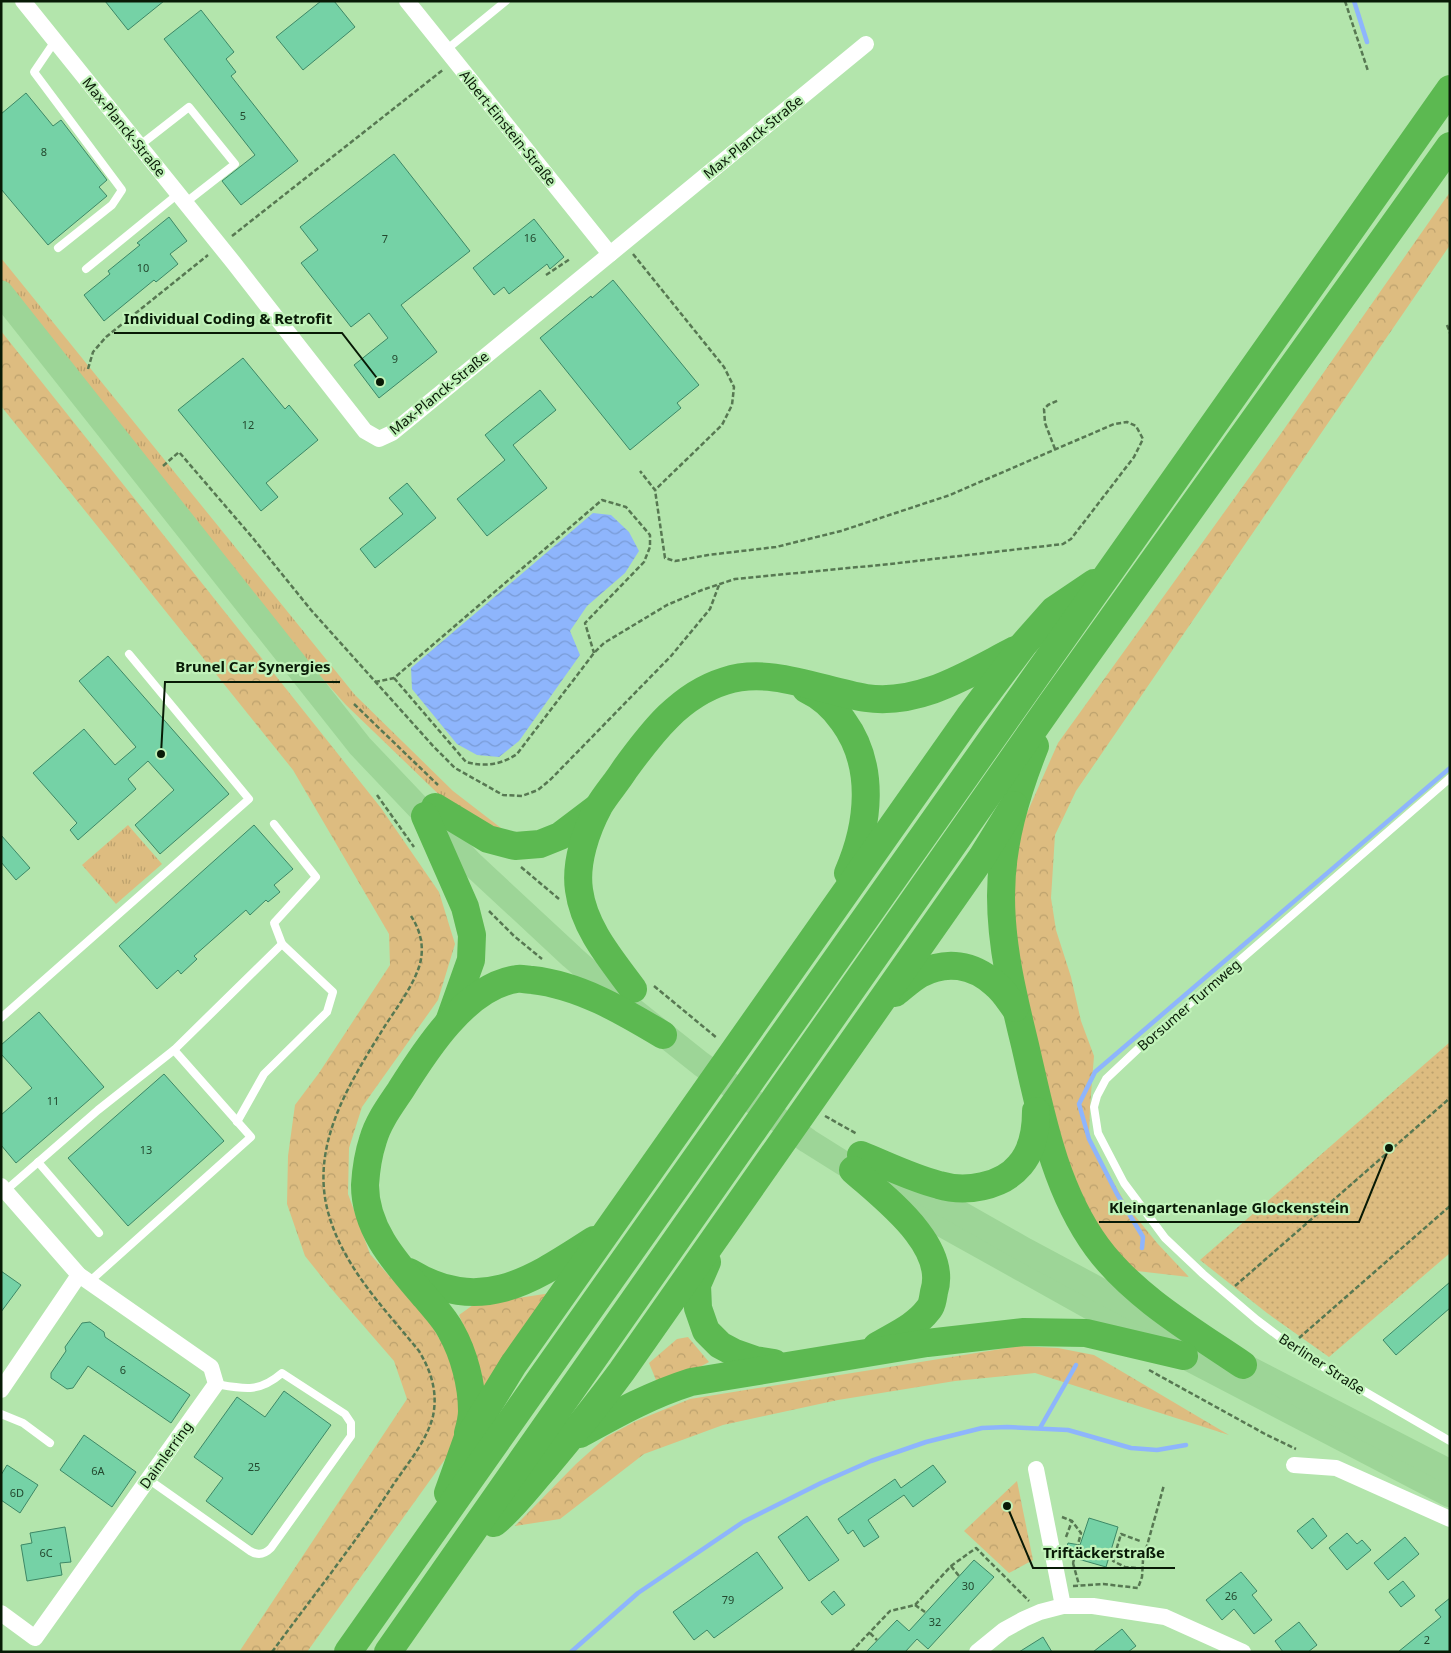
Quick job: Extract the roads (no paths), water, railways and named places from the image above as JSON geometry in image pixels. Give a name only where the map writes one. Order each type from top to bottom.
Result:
[{"type":"highway","points":[[348,1652],[1450,89]]},
{"type":"highway","points":[[388,1652],[1052,703],[1450,146]]},
{"type":"highway","points":[[467,1440],[513,1365],[969,717],[1023,645],[1054,610],[1108,574]]},
{"type":"highway","points":[[643,987],[606,953],[588,922],[579,890],[578,864],[585,840],[599,807],[645,741],[680,704],[702,690],[726,680],[746,676],[770,677],[867,698],[897,699],[925,693],[961,678],[1023,645]]},
{"type":"highway","points":[[788,681],[816,695],[838,714],[849,728],[858,746],[863,766],[866,805],[863,826],[855,857],[830,913]]},
{"type":"highway","points":[[1052,703],[1014,805],[1004,856],[1001,895],[1002,930],[1008,970],[1036,1092],[1056,1167],[1073,1208],[1097,1247],[1128,1281],[1178,1321],[1243,1366]]},
{"type":"highway","points":[[435,805],[488,839],[515,846],[540,844],[560,836],[599,807]]},
{"type":"highway","points":[[435,805],[472,935],[471,960],[448,1023]]},
{"type":"highway","points":[[459,1550],[505,1514],[568,1440],[622,1372],[982,857],[1014,805]]},
{"type":"highway","points":[[879,1005],[920,974],[940,967],[961,966],[979,972],[997,984],[1017,1011]]},
{"type":"highway","points":[[436,1526],[467,1440],[472,1413],[471,1396],[466,1371],[451,1331],[378,1238],[369,1212],[365,1187],[366,1165],[373,1138],[385,1113],[417,1064],[448,1023],[485,990],[518,979],[545,981],[620,1009],[664,1035]]},
{"type":"highway","points":[[857,1163],[941,1186],[962,1188],[984,1186],[1004,1178],[1020,1165],[1030,1148],[1036,1128],[1036,1092]]},
{"type":"highway","points":[[857,1163],[924,1240],[936,1270],[936,1288],[930,1309],[916,1322],[864,1353]]},
{"type":"highway","points":[[722,1228],[697,1285],[698,1308],[706,1331],[720,1345],[735,1353],[756,1360],[790,1365]]},
{"type":"highway","points":[[397,1264],[418,1278],[441,1288],[477,1293],[502,1289],[529,1279],[558,1264],[606,1232]]},
{"type":"highway","points":[[568,1440],[632,1404],[691,1382],[974,1337],[1024,1332],[1086,1333],[1184,1356]]},
{"type":"main road","points":[[1,293],[292,660],[482,855],[531,900],[643,987],[710,1051],[813,1134],[857,1163],[934,1220],[1098,1312],[1184,1356],[1441,1472]]},
{"type":"main road","points":[[435,805],[472,865],[528,918],[664,1035],[710,1051]]},
{"type":"main road","points":[[857,1163],[942,1204],[1441,1472],[1450,1495]]},
{"type":"main road","points":[[1441,1472],[1450,1512]]},
{"type":"street","name":"Max-Planck-Straße","points":[[23,1],[365,431],[379,439],[392,433],[866,44]]},
{"type":"street","name":"Albert-Einstein-Straße","points":[[407,1],[610,254]]},
{"type":"street","points":[[3,1188],[84,1278],[211,1367],[216,1384]]},
{"type":"street","points":[[2,1386],[84,1278]]},
{"type":"street","name":"Daimlerring","points":[[1,1613],[35,1638],[216,1384]]},
{"type":"street","points":[[1294,1465],[1336,1468],[1450,1519]]},
{"type":"street","points":[[1036,1469],[1063,1606]]},
{"type":"street","points":[[977,1652],[1004,1630],[1040,1612],[1063,1606],[1093,1606],[1165,1618],[1244,1652]]},
{"type":"lane","points":[[450,55],[506,1]]},
{"type":"lane","points":[[55,41],[34,72],[122,190],[112,205],[58,248]]},
{"type":"lane","points":[[86,269],[182,199],[235,164],[189,106],[139,146]]},
{"type":"lane","points":[[1,1018],[248,799],[129,654]]},
{"type":"lane","name":"Borsumer Turmweg","points":[[1203,1274],[1165,1238],[1124,1183],[1098,1133],[1094,1107],[1097,1096],[1106,1079],[1141,1046],[1450,778]]},
{"type":"lane","points":[[237,1122],[264,1074],[327,1012],[333,992],[282,944],[274,923],[316,877],[274,824]]},
{"type":"lane","points":[[3,1188],[38,1162],[98,1110],[174,1050],[282,944]]},
{"type":"lane","points":[[84,1278],[250,1137],[174,1050]]},
{"type":"lane","points":[[38,1162],[98,1233]]},
{"type":"lane","name":"Berliner Straße","points":[[1203,1274],[1290,1345],[1331,1372],[1450,1441]]},
{"type":"lane","points":[[148,1480],[250,1552],[262,1554],[271,1548],[351,1436],[351,1422],[345,1414],[282,1373],[265,1384],[252,1389],[216,1384]]},
{"type":"lane","points":[[1,1414],[23,1423],[50,1443]]},
{"type":"water","points":[[593,513],[611,515],[629,532],[639,551],[625,573],[587,606],[570,631],[580,655],[519,741],[499,757],[477,755],[457,744],[412,689],[411,668]]},
{"type":"waterway","points":[[1354,1],[1367,42]]},
{"type":"waterway","points":[[1142,1248],[1143,1237],[1117,1194],[1089,1139],[1079,1104],[1095,1072],[1450,768]]},
{"type":"waterway","points":[[1040,1428],[1076,1365]]},
{"type":"waterway","points":[[571,1652],[638,1593],[743,1522],[821,1483],[871,1461],[926,1442],[982,1428],[1007,1427],[1068,1430],[1131,1448],[1157,1450],[1186,1445]]},
{"type":"place","name":"Individual Coding & Retrofit","points":[[380,382]]},
{"type":"place","name":"Brunel Car Synergies","points":[[161,754]]},
{"type":"place","name":"Kleingartenanlage Glockenstein","points":[[1389,1148]]},
{"type":"place","name":"Triftäckerstraße","points":[[1007,1506]]}]
